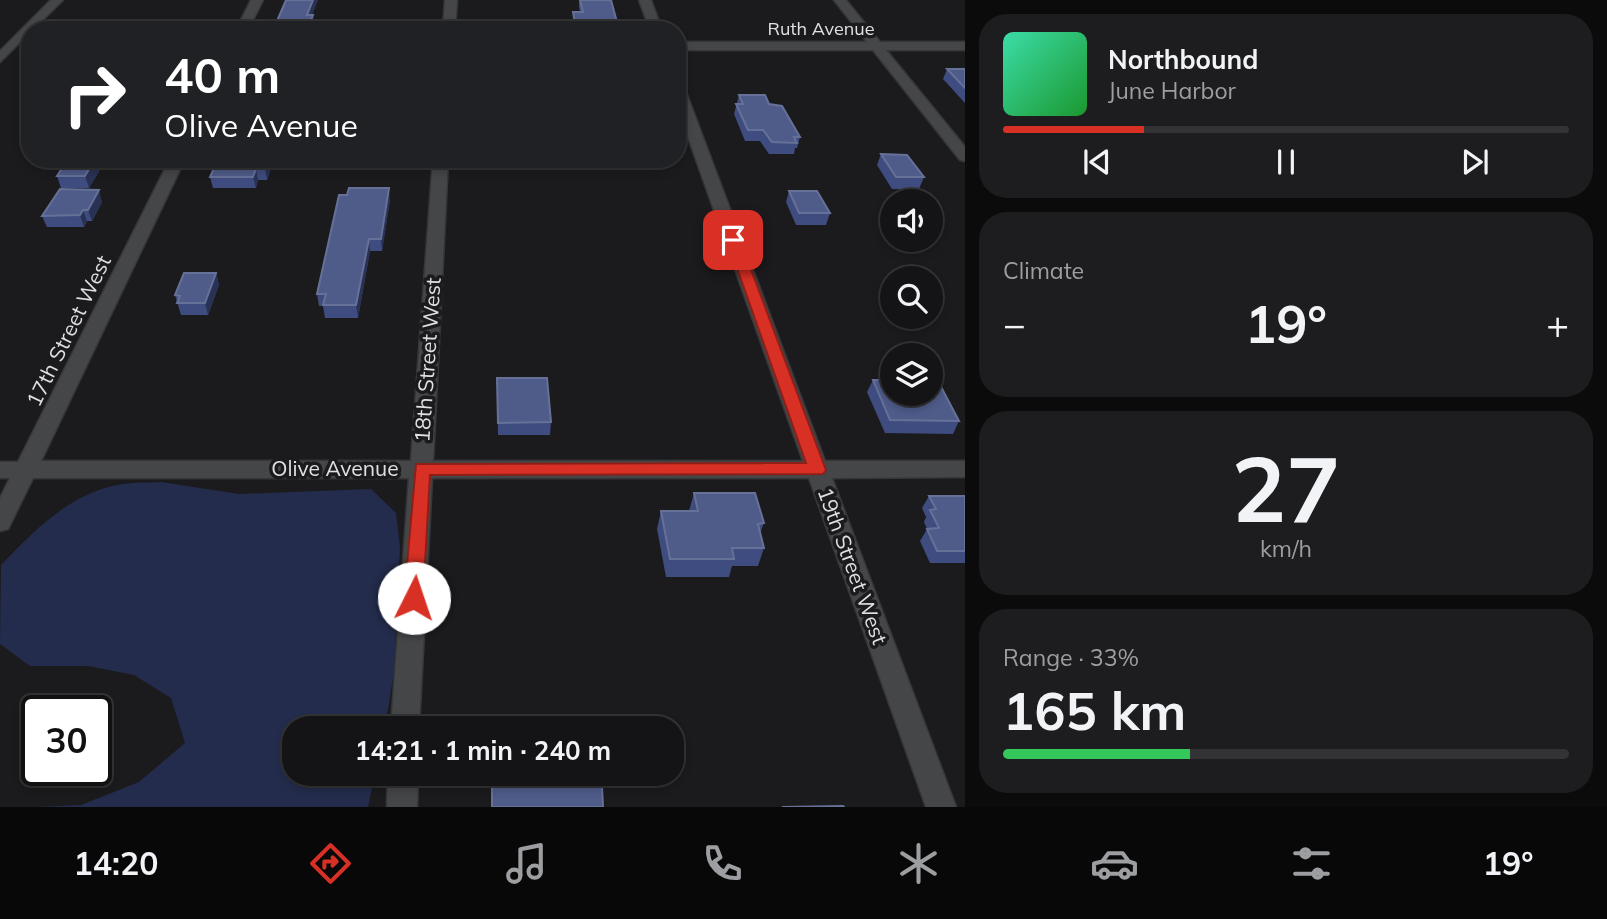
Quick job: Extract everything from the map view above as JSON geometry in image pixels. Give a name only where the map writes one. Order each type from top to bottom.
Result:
[{"type":"street","points":[[36,21],[57,0]]},
{"type":"street","points":[[246,21],[257,0]]},
{"type":"street","points":[[449,21],[450,0]]},
{"type":"street","points":[[645,0],[653,21]]},
{"type":"street","points":[[839,0],[965,157]]},
{"type":"street","points":[[0,58],[21,37]]},
{"type":"street","name":"Ruth Avenue","points":[[686,46],[965,46]]},
{"type":"street","points":[[11,47],[21,47]]},
{"type":"street","name":"19th Street West","points":[[686,113],[941,807]]},
{"type":"street","name":"17th Street West","points":[[0,522],[174,168]]},
{"type":"street","name":"18th Street West","points":[[406,716],[440,168]]},
{"type":"street","name":"Olive Avenue","points":[[0,470],[965,469]]},
{"type":"street","points":[[402,807],[403,786]]},
{"type":"shaded area","points":[[161,482],[239,494],[371,489],[396,513],[400,547],[394,672],[387,716],[282,716],[282,786],[372,786],[368,807],[37,807],[81,805],[139,782],[185,743],[171,698],[134,675],[88,666],[30,666],[0,644],[1,565],[39,527],[67,506],[99,490],[133,483]]},
{"type":"building","points":[[286,0],[313,0],[307,15],[313,15],[311,21],[277,21]]},
{"type":"building","points":[[580,0],[611,0],[617,21],[574,21],[573,12],[583,12]]},
{"type":"building","points":[[947,69],[965,69],[965,88]]},
{"type":"building","points":[[739,95],[765,95],[769,104],[782,106],[800,137],[794,137],[797,143],[772,142],[763,130],[748,130],[736,104],[743,104]]},
{"type":"building","points":[[881,154],[907,155],[924,177],[896,177]]},
{"type":"building","points":[[62,168],[90,168],[85,176],[57,176]]},
{"type":"building","points":[[214,168],[265,168],[256,169],[253,177],[210,177]]},
{"type":"building","points":[[349,188],[389,188],[381,239],[369,239],[356,305],[323,305],[326,294],[317,294],[339,195],[347,195]]},
{"type":"building","points":[[60,189],[99,190],[88,210],[83,210],[80,215],[42,216]]},
{"type":"building","points":[[789,191],[817,191],[830,213],[799,213]]},
{"type":"building","points":[[184,273],[216,273],[205,303],[177,303],[180,296],[175,295]]},
{"type":"building","points":[[497,378],[547,378],[551,422],[498,423]]},
{"type":"building","points":[[873,380],[880,380],[880,396]]},
{"type":"building","points":[[943,391],[959,421],[890,420],[884,406],[943,406]]},
{"type":"building","points":[[694,493],[755,493],[764,523],[758,524],[764,548],[732,548],[734,559],[670,559],[661,511],[698,511]]},
{"type":"building","points":[[929,496],[965,496],[965,551],[937,551],[927,529],[939,528],[930,510],[936,509]]},
{"type":"building","points":[[492,786],[602,787],[603,807],[492,807]]},
{"type":"building","points":[[843,806],[844,807],[782,807]]},
{"type":"route","points":[[414,598],[422,468],[817,470],[733,240]]}]
